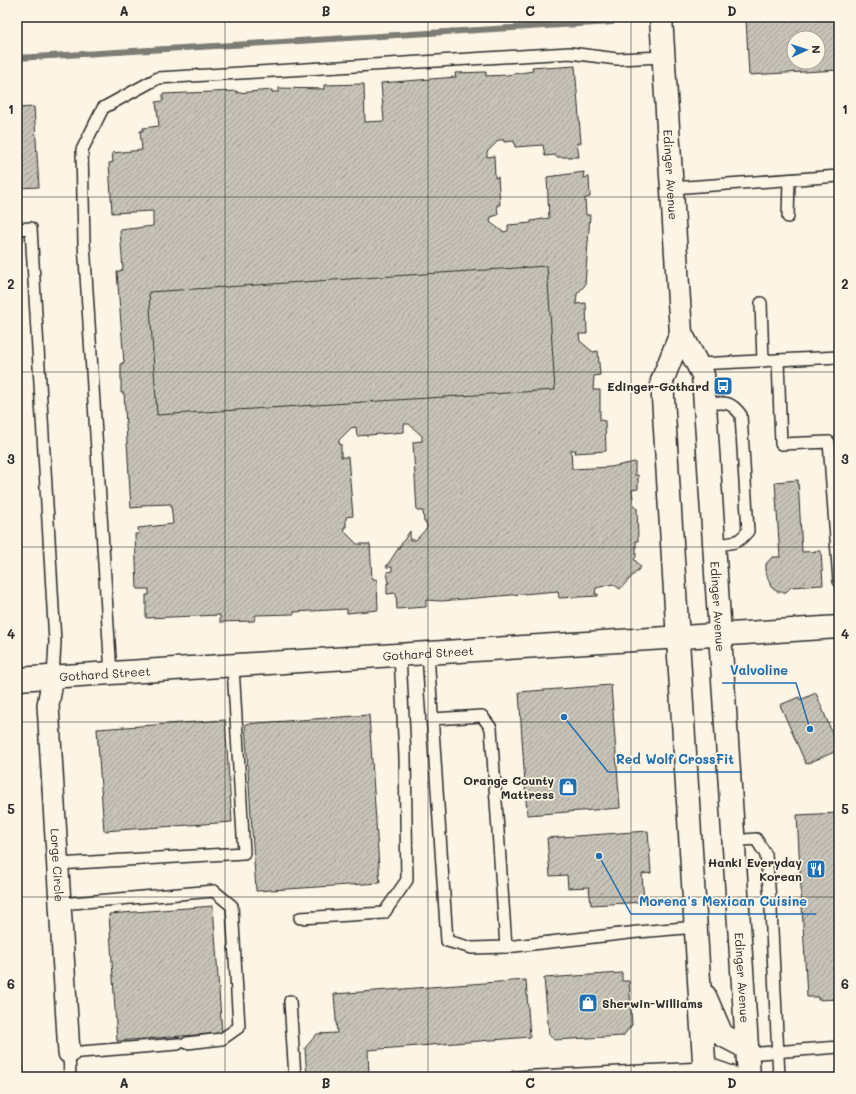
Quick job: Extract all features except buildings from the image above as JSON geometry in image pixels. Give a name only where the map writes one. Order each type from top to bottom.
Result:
[{"type":"main road","name":"Edinger Avenue","points":[[661,17],[681,333],[662,381],[705,1072]]},
{"type":"main road","name":"Edinger Avenue","points":[[681,333],[703,375],[748,1077]]},
{"type":"main road","name":"Gothard Street","points":[[17,679],[400,656],[450,651],[678,639],[839,627]]},
{"type":"main road","points":[[699,982],[722,1035],[747,1051]]},
{"type":"main road","points":[[705,1072],[730,1077]]},
{"type":"street","name":"Lorge Circle","points":[[53,677],[48,705],[69,1053]]},
{"type":"lane","points":[[111,674],[84,243],[82,150],[103,108],[158,78],[570,53],[618,59],[664,57]]},
{"type":"lane","points":[[672,188],[839,176]]},
{"type":"lane","points":[[788,217],[789,180]]},
{"type":"lane","points":[[17,229],[31,228],[55,642],[53,677]]},
{"type":"lane","points":[[761,303],[763,361]]},
{"type":"lane","points":[[698,364],[839,357]]},
{"type":"lane","points":[[778,360],[781,444],[829,442],[839,581]]},
{"type":"lane","points":[[705,404],[728,402],[741,415],[742,423],[748,530],[741,540],[735,543],[714,545]]},
{"type":"lane","points":[[428,654],[447,941],[472,948],[506,947],[638,932],[696,928]]},
{"type":"lane","points":[[300,918],[384,913],[407,880],[405,757],[400,656]]},
{"type":"lane","points":[[58,864],[244,853],[233,666]]},
{"type":"lane","points":[[432,719],[482,716],[491,728],[506,947]]},
{"type":"lane","points":[[733,841],[756,839],[766,855],[771,909],[779,1077]]},
{"type":"lane","points":[[60,904],[214,891],[232,906],[239,1027],[222,1039],[69,1053],[70,1077]]},
{"type":"lane","points":[[290,1001],[295,1077]]},
{"type":"lane","points":[[747,1051],[777,1052],[839,1048]]},
{"type":"lane","points":[[515,1077],[705,1072]]},
{"type":"waterway","points":[[17,58],[612,22]]},
{"type":"place","name":"Edinger-Gothard","points":[[723,386]]},
{"type":"place","name":"Red Wolf CrossFit","points":[[564,717]]},
{"type":"place","name":"Valvoline","points":[[810,729]]},
{"type":"place","name":"Orange County Mattress","points":[[568,787]]},
{"type":"place","name":"Morena's Mexican Cuisine","points":[[599,856]]},
{"type":"place","name":"Hanki Everyday Korean","points":[[816,869]]},
{"type":"place","name":"Sherwin-Williams","points":[[588,1003]]}]
